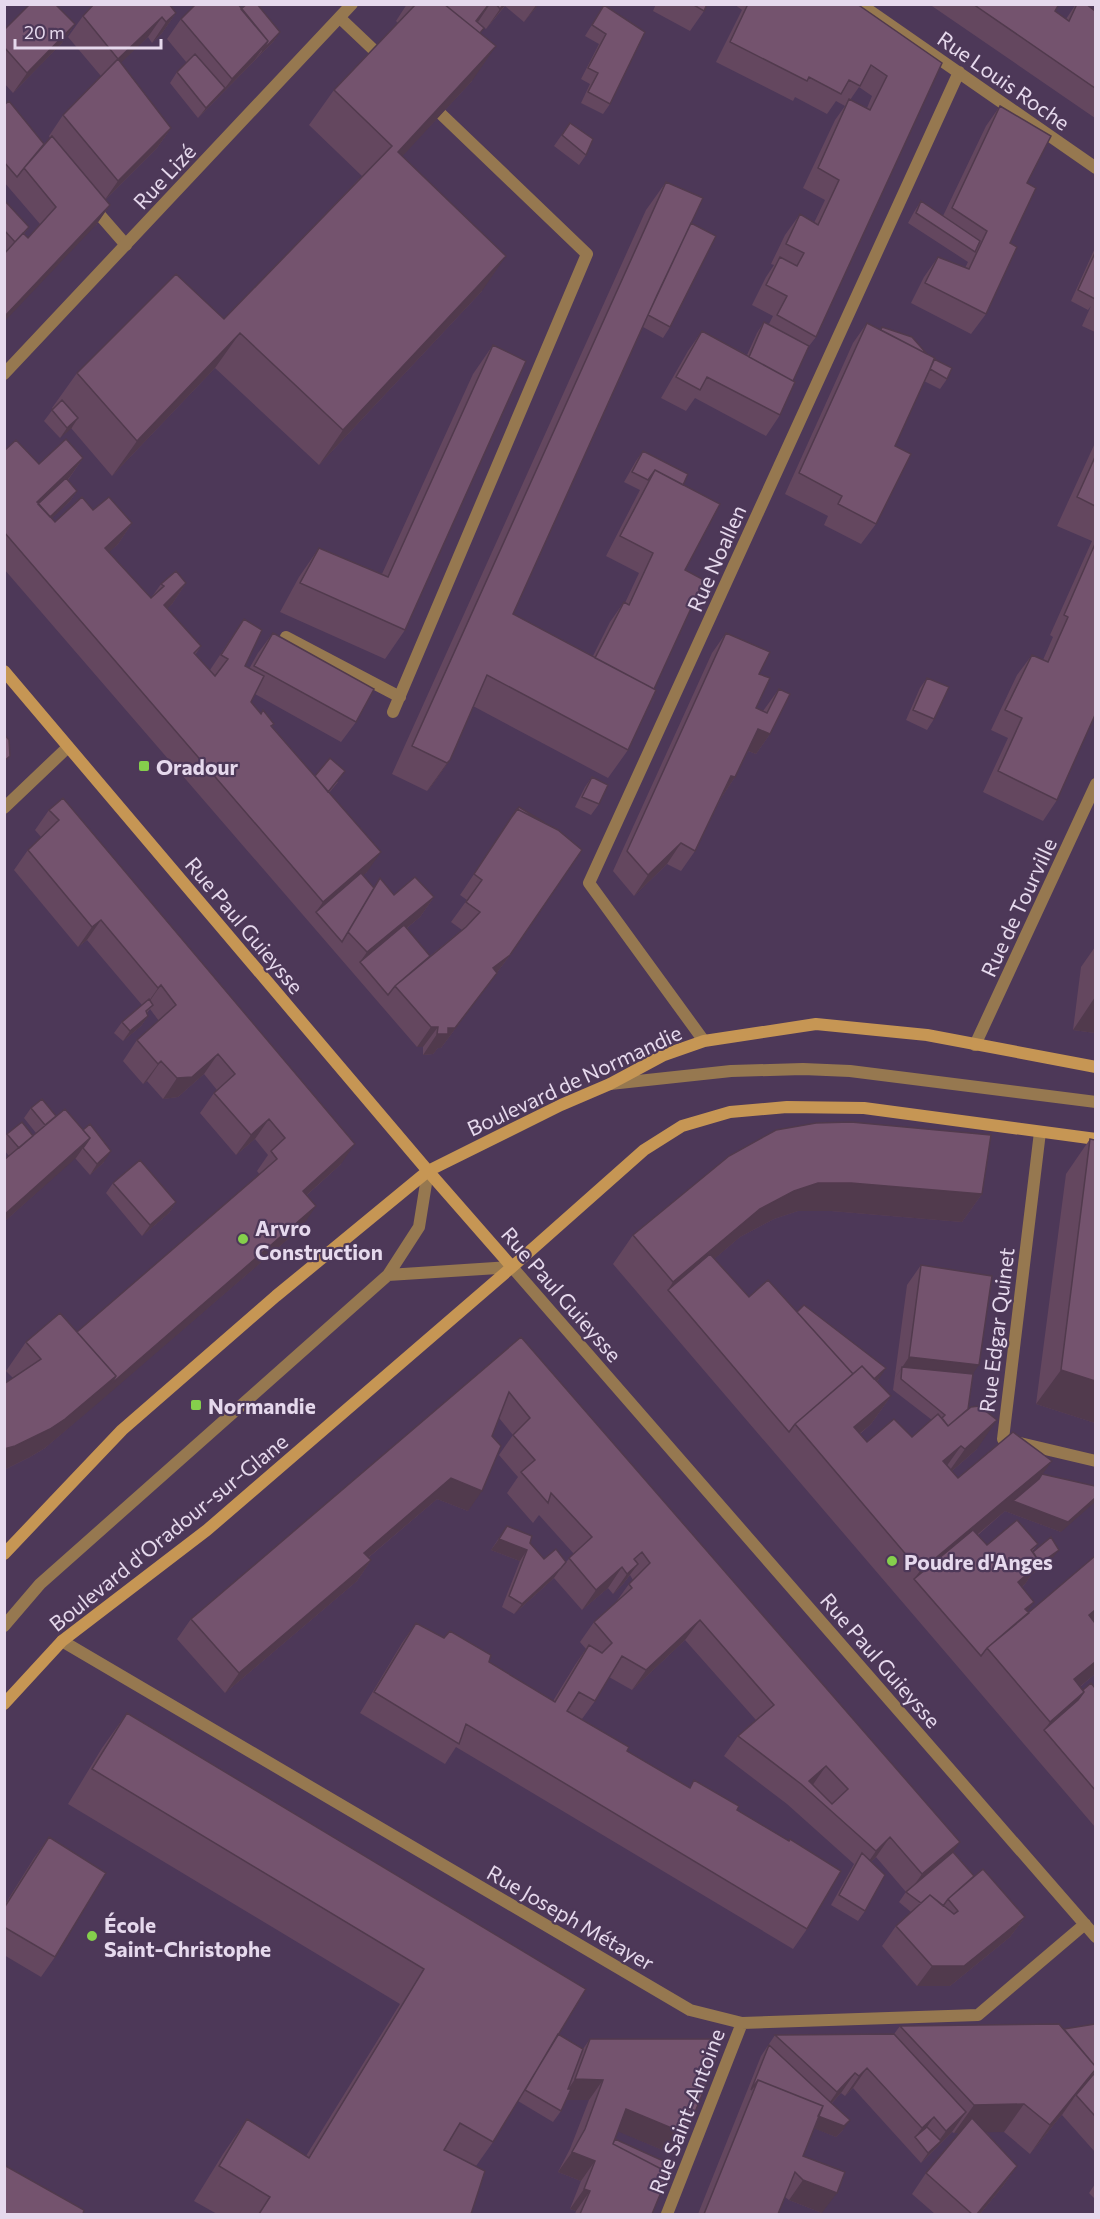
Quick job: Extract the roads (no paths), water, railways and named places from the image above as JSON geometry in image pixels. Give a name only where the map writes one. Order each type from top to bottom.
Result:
[{"type":"main road","name":"Rue Paul Guieysse","points":[[4,671],[428,1171],[513,1267]]},
{"type":"main road","name":"Boulevard de Normandie","points":[[428,1171],[561,1105],[610,1084],[664,1055],[704,1041],[816,1024],[927,1035],[1095,1067]]},
{"type":"main road","points":[[513,1267],[644,1150],[682,1126],[730,1112],[787,1107],[864,1108],[1095,1139]]},
{"type":"main road","points":[[4,1554],[122,1430],[276,1296],[428,1171]]},
{"type":"main road","name":"Boulevard d'Oradour-sur-Glane","points":[[4,1704],[62,1641],[207,1530],[513,1267]]},
{"type":"street","name":"Rue Lizé","points":[[4,374],[352,4]]},
{"type":"street","name":"Rue Louis Roche","points":[[860,4],[1095,168]]},
{"type":"street","points":[[340,18],[378,54]]},
{"type":"street","name":"Rue Noallen","points":[[704,1041],[589,883],[959,72]]},
{"type":"street","points":[[393,712],[587,254],[441,114]]},
{"type":"street","points":[[88,200],[126,245]]},
{"type":"street","points":[[286,637],[400,697]]},
{"type":"street","points":[[4,808],[68,747]]},
{"type":"street","name":"Rue de Tourville","points":[[975,1045],[1095,784]]},
{"type":"street","points":[[610,1084],[731,1071],[803,1069],[850,1071],[1095,1102]]},
{"type":"street","name":"Rue Edgar Quinet","points":[[1040,1132],[1003,1439],[1095,1461]]},
{"type":"street","name":"Boulevard d'Oradour-sur-Glane","points":[[4,1626],[40,1584],[388,1275],[419,1227],[428,1171]]},
{"type":"street","points":[[388,1275],[513,1267]]},
{"type":"street","name":"Rue Paul Guieysse","points":[[513,1267],[1095,1937]]},
{"type":"street","name":"Rue Joseph Métayer","points":[[62,1641],[690,2010],[742,2023],[978,2015],[1085,1924]]},
{"type":"street","name":"Rue Saint-Antoine","points":[[667,2214],[742,2023]]},
{"type":"place","name":"Oradour","points":[[144,766]]},
{"type":"place","name":"Arvro Construction","points":[[243,1239]]},
{"type":"place","name":"Normandie","points":[[196,1405]]},
{"type":"place","name":"Poudre d'Anges","points":[[892,1561]]},
{"type":"place","name":"École Saint-Christophe","points":[[92,1936]]}]
